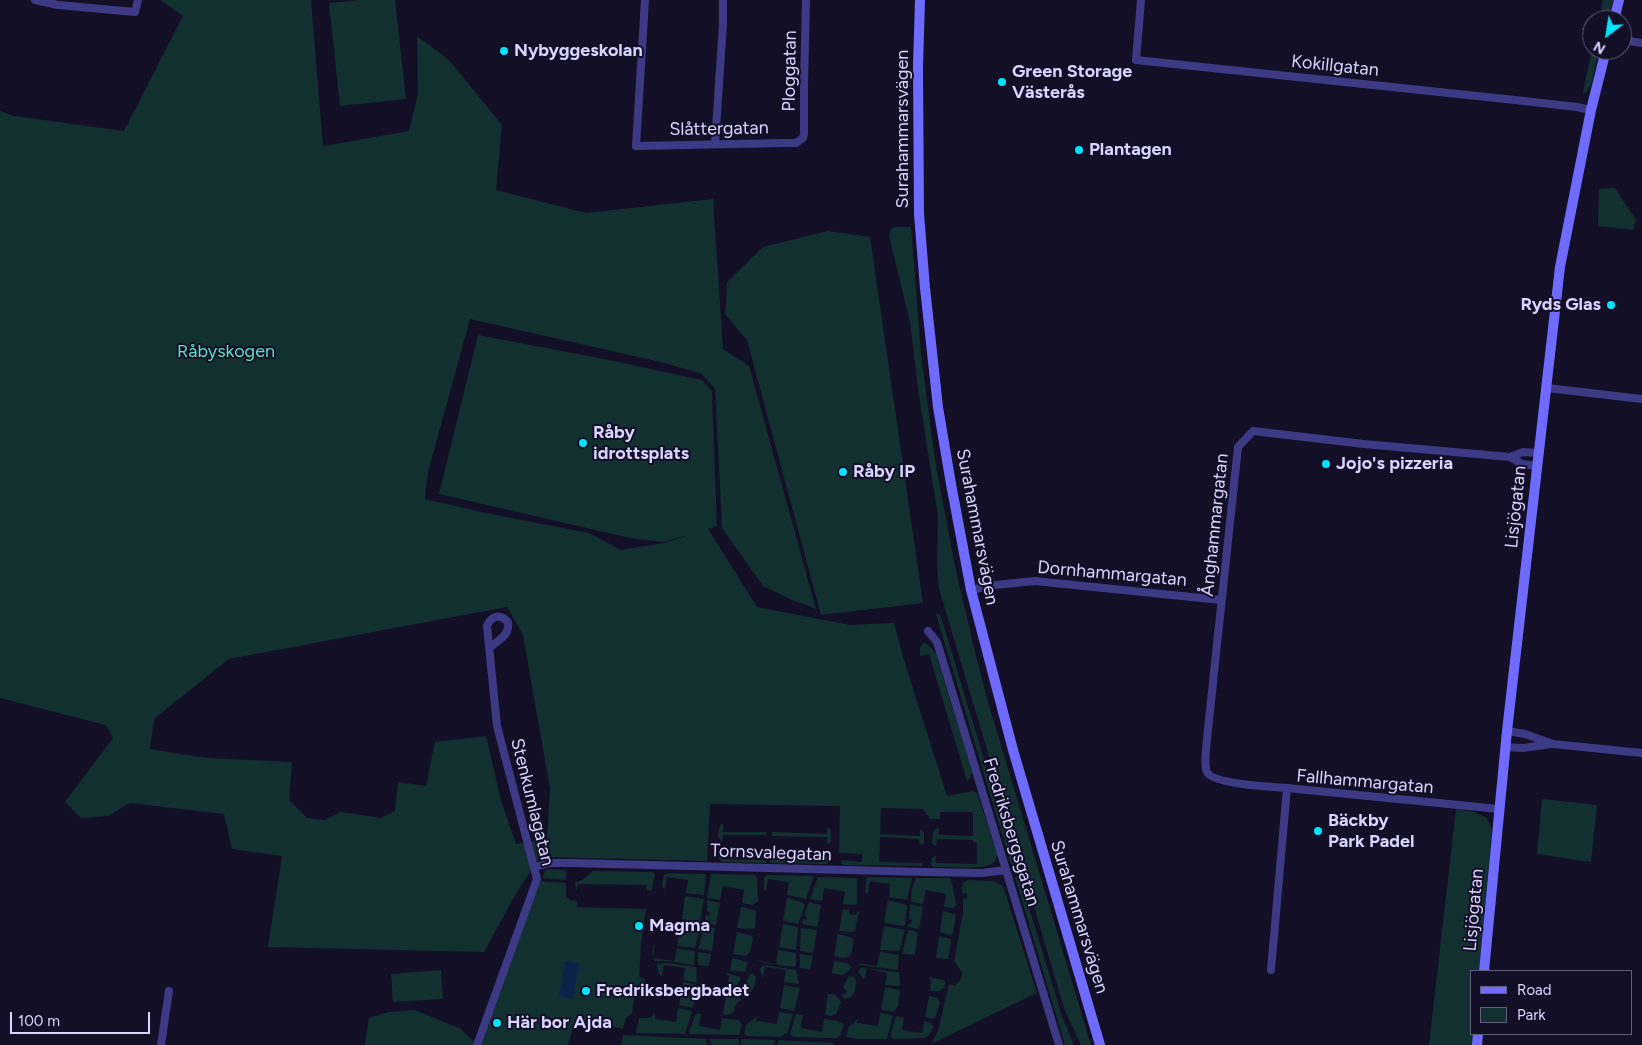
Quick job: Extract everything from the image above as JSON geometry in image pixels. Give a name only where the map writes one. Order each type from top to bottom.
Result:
[{"type":"main road","name":"Surahammarsvägen","points":[[920,0],[918,58],[919,189],[925,288],[938,407],[971,590],[1012,750],[1100,1045]]},
{"type":"main road","name":"Lisjögatan","points":[[1484,970],[1507,731],[1560,267],[1591,110],[1604,60]]},
{"type":"street","points":[[35,0],[135,12],[138,0]]},
{"type":"street","name":"Slåttergatan","points":[[645,0],[636,146],[796,143],[800,141]]},
{"type":"street","points":[[715,144],[723,0]]},
{"type":"street","name":"Ploggatan","points":[[800,141],[804,134],[806,0]]},
{"type":"street","name":"Kokillgatan","points":[[1141,0],[1136,60],[1525,101],[1591,110]]},
{"type":"street","points":[[1546,388],[1642,399]]},
{"type":"street","name":"Ånghammargatan","points":[[1288,788],[1223,781],[1208,775],[1206,770],[1206,748],[1238,447],[1254,431],[1364,444],[1510,457],[1522,464],[1537,466]]},
{"type":"street","name":"Ånghammargatan","points":[[1510,457],[1523,452],[1538,453]]},
{"type":"street","name":"Dornhammargatan","points":[[971,590],[995,585],[1035,581],[1221,600]]},
{"type":"street","name":"Fredriksbergsgatan","points":[[928,631],[937,642],[1059,1045]]},
{"type":"street","name":"Stenkumlagatan","points":[[477,1045],[537,879],[497,726],[490,647]]},
{"type":"street","points":[[1507,731],[1525,734],[1553,744]]},
{"type":"street","points":[[1506,747],[1523,748],[1553,744],[1642,753]]},
{"type":"street","name":"Fallhammargatan","points":[[1271,970],[1288,788],[1499,809]]},
{"type":"street","name":"Tornsvalegatan","points":[[535,867],[549,863],[571,863],[982,873],[1006,870]]},
{"type":"street","points":[[161,1045],[169,991]]},
{"type":"green space","name":"Råbyskogen","points":[[160,0],[311,0],[323,146],[409,131],[418,94],[417,36],[449,60],[502,125],[496,190],[586,213],[713,199],[723,349],[749,366],[816,609],[763,586],[722,528],[715,389],[702,374],[665,363],[470,319],[428,472],[425,499],[589,533],[621,550],[664,543],[689,535],[663,542],[630,538],[439,494],[478,335],[702,380],[712,391],[717,526],[708,529],[757,607],[850,625],[894,623],[947,796],[973,791],[977,793],[997,853],[994,862],[984,866],[969,867],[933,867],[931,864],[932,858],[936,855],[936,863],[977,864],[977,843],[973,842],[973,840],[937,839],[936,846],[932,844],[933,832],[939,828],[939,835],[973,836],[973,812],[940,812],[940,819],[930,819],[923,809],[881,808],[880,834],[920,836],[920,829],[924,832],[924,843],[920,845],[919,839],[880,837],[879,862],[922,863],[922,866],[844,865],[841,863],[842,860],[862,862],[862,854],[839,853],[840,806],[710,804],[707,861],[540,857],[517,892],[484,952],[268,947],[282,856],[232,849],[224,814],[130,803],[108,816],[81,818],[65,802],[113,738],[106,725],[0,698],[0,111],[14,116],[124,131],[183,16]],"holes":[[[507,607],[523,635],[550,789],[547,838],[516,844],[501,800],[486,736],[435,742],[426,786],[398,782],[395,811],[381,818],[341,812],[325,820],[307,818],[289,800],[292,762],[207,758],[150,749],[154,719],[229,659]]]},
{"type":"green space","points":[[360,0],[395,0],[406,99],[340,106],[329,3]]},
{"type":"green space","points":[[1603,0],[1613,0],[1610,10],[1601,10]]},
{"type":"green space","points":[[1590,60],[1597,60],[1591,86],[1584,94]]},
{"type":"green space","points":[[1615,188],[1636,220],[1633,230],[1598,226],[1599,189]]},
{"type":"green space","points":[[911,227],[921,354],[935,460],[954,562],[972,640],[988,702],[1091,1045],[1081,1045],[1065,1011],[939,589],[937,568],[938,516],[918,389],[910,322],[889,236],[892,228]]},
{"type":"green space","name":"Råby IP","points":[[828,231],[870,237],[923,603],[821,615],[747,340],[725,314],[727,282],[763,247]]},
{"type":"green space","points":[[936,614],[941,617],[1017,868],[1016,871],[1013,871]]},
{"type":"green space","points":[[923,643],[931,647],[936,654],[972,772],[967,781],[929,654],[920,656],[920,648]]},
{"type":"green space","points":[[1542,799],[1597,805],[1591,862],[1537,854]]},
{"type":"green space","points":[[1456,809],[1474,812],[1487,818],[1492,830],[1479,970],[1470,970],[1470,1035],[1474,1035],[1473,1045],[1429,1045]]},
{"type":"green space","points":[[721,824],[723,824],[723,832],[766,832],[766,835],[723,835],[721,841],[718,833]]},
{"type":"green space","points":[[827,827],[831,830],[831,841],[828,844],[827,837],[772,836],[772,832],[827,834]]},
{"type":"green space","points":[[720,851],[722,851],[722,859],[766,860],[766,863],[722,862],[718,857]]},
{"type":"green space","points":[[771,853],[773,853],[773,859],[825,861],[826,855],[830,859],[825,864],[770,863]]},
{"type":"green space","points":[[546,869],[564,870],[566,872],[566,880],[542,878]]},
{"type":"green space","points":[[593,871],[652,872],[655,874],[652,890],[647,891],[646,885],[578,884],[576,891],[575,883]]},
{"type":"green space","points":[[667,873],[706,874],[704,895],[686,893],[688,880],[667,877],[665,889],[662,887],[664,875]]},
{"type":"green space","points":[[711,874],[755,875],[757,878],[758,901],[753,905],[742,903],[744,890],[723,886],[720,900],[707,898]]},
{"type":"green space","points":[[767,875],[814,876],[806,899],[787,895],[789,882],[768,879],[766,891],[764,889],[764,878]]},
{"type":"green space","points":[[1018,876],[1062,1016],[1074,1045],[1065,1045],[1015,877]]},
{"type":"green space","points":[[819,877],[856,878],[857,904],[843,904],[845,892],[824,888],[822,901],[810,899]]},
{"type":"green space","points":[[869,877],[912,878],[907,900],[889,897],[890,884],[870,881],[868,893],[865,892],[866,879]]},
{"type":"green space","points":[[916,878],[951,879],[956,905],[954,908],[944,907],[946,894],[926,890],[923,904],[911,902],[912,889]]},
{"type":"green space","points":[[967,880],[993,881],[1003,886],[1037,993],[931,1044],[938,1031],[949,984],[955,986],[962,978],[962,972],[954,961],[963,912],[963,899],[967,898],[967,893],[962,893],[962,884]]},
{"type":"green space","points":[[541,881],[566,883],[566,897],[577,901],[577,907],[646,909],[639,977],[645,979],[644,990],[641,989],[640,992],[635,991],[632,1013],[626,1018],[623,1029],[575,1020],[568,1045],[480,1045],[530,901]]},
{"type":"green space","points":[[685,896],[704,899],[700,922],[682,919]]},
{"type":"green space","points":[[787,898],[805,905],[798,924],[783,921]]},
{"type":"green space","points":[[707,900],[720,903],[716,925],[705,923],[706,915],[709,916],[710,912],[707,911]]},
{"type":"green space","points":[[888,900],[907,905],[905,925],[884,923]]},
{"type":"green space","points":[[809,902],[821,905],[817,927],[802,924],[803,919],[806,920],[807,917],[804,915]]},
{"type":"green space","points":[[910,904],[923,907],[919,929],[908,927],[912,920],[909,919]]},
{"type":"green space","points":[[741,907],[756,911],[755,927],[753,929],[737,928]]},
{"type":"green space","points":[[843,909],[849,910],[849,914],[856,915],[857,911],[859,912],[853,932],[839,931]]},
{"type":"green space","points":[[943,911],[956,915],[953,933],[950,935],[940,932]]},
{"type":"green space","points":[[681,921],[701,925],[695,948],[677,946]]},
{"type":"green space","points":[[783,924],[798,927],[796,950],[779,947]]},
{"type":"green space","points":[[704,926],[715,928],[712,951],[698,949]]},
{"type":"green space","points":[[884,926],[905,930],[899,951],[880,950]]},
{"type":"green space","points":[[801,928],[817,930],[813,953],[800,951]]},
{"type":"green space","points":[[908,930],[918,932],[915,955],[902,954]]},
{"type":"green space","points":[[737,932],[752,936],[750,952],[746,956],[733,954]]},
{"type":"green space","points":[[838,934],[854,940],[850,956],[844,958],[834,956]]},
{"type":"green space","points":[[939,936],[951,939],[948,959],[936,958]]},
{"type":"green space","points":[[677,949],[695,951],[694,965],[655,961],[653,958],[674,961]]},
{"type":"green space","points":[[778,950],[796,953],[796,965],[794,967],[768,963],[756,960],[776,964]]},
{"type":"green space","points":[[698,952],[711,954],[709,966],[698,965]]},
{"type":"green space","points":[[880,952],[899,955],[898,970],[858,963],[877,966]]},
{"type":"green space","points":[[800,954],[813,956],[810,969],[800,968]]},
{"type":"green space","points":[[732,958],[748,962],[745,972],[730,971]]},
{"type":"green space","points":[[834,961],[848,963],[851,967],[850,970],[842,975],[832,973]]},
{"type":"green space","points":[[666,963],[696,967],[697,983],[683,980],[685,968],[664,965],[662,976],[659,974],[657,964]]},
{"type":"green space","points":[[765,965],[796,970],[799,984],[784,982],[786,970],[765,967],[763,978],[760,970]]},
{"type":"green space","points":[[861,968],[899,972],[900,985],[885,985],[887,973],[867,969],[864,980],[858,971]]},
{"type":"green space","points":[[441,970],[443,999],[393,1002],[391,974]]},
{"type":"green space","points":[[727,973],[741,977],[737,987],[727,987],[729,976]]},
{"type":"green space","points":[[750,974],[756,977],[755,984],[751,992],[743,999],[741,993],[745,994],[747,989],[743,987]]},
{"type":"green space","points":[[849,976],[854,977],[856,980],[855,991],[851,997],[844,999],[841,994],[845,995],[847,990],[843,988]]},
{"type":"green space","points":[[929,977],[944,980],[944,988],[939,991],[930,991],[931,980]]},
{"type":"green space","points":[[683,982],[697,985],[693,1008],[679,1005]]},
{"type":"green space","points":[[784,985],[800,988],[794,1011],[780,1008]]},
{"type":"green space","points":[[885,987],[900,991],[898,1006],[894,1012],[881,1010]]},
{"type":"green space","points":[[727,992],[737,993],[741,1000],[735,1005],[734,1012],[728,1015],[723,1014]]},
{"type":"green space","points":[[828,994],[836,995],[841,1002],[836,1014],[831,1016],[825,1015]]},
{"type":"green space","points":[[929,996],[937,998],[940,1002],[935,1018],[932,1019],[925,1017]]},
{"type":"green space","points":[[678,1008],[692,1011],[685,1034],[636,1033],[639,1018],[650,1017],[655,1014],[655,1019],[676,1022]]},
{"type":"green space","points":[[415,1010],[461,1029],[477,1045],[365,1045],[369,1018],[389,1012]]},
{"type":"green space","points":[[779,1012],[793,1014],[787,1033],[780,1037],[746,1036],[744,1034],[746,1025],[757,1016],[756,1021],[777,1024]]},
{"type":"green space","points":[[696,1013],[701,1014],[699,1026],[720,1030],[722,1018],[739,1020],[742,1025],[739,1035],[690,1034],[689,1032]]},
{"type":"green space","points":[[880,1013],[893,1015],[887,1039],[846,1037],[849,1026],[858,1018],[857,1023],[878,1026]]},
{"type":"green space","points":[[796,1014],[803,1015],[801,1028],[822,1032],[824,1019],[844,1024],[840,1036],[836,1038],[793,1037],[790,1034]]},
{"type":"green space","points":[[896,1016],[904,1018],[902,1030],[922,1033],[924,1021],[933,1026],[925,1038],[892,1039],[891,1033]]},
{"type":"green space","points":[[623,1035],[706,1039],[707,1045],[621,1045]]},
{"type":"green space","points":[[709,1039],[739,1039],[739,1045],[712,1045]]},
{"type":"green space","points":[[741,1039],[775,1040],[774,1045],[741,1045]]},
{"type":"green space","points":[[779,1040],[833,1043],[834,1045],[777,1045]]},
{"type":"water","points":[[565,961],[579,963],[573,999],[559,996]]},
{"type":"place","name":"Nybyggeskolan","points":[[504,51]]},
{"type":"place","name":"Green Storage Västerås","points":[[1002,82]]},
{"type":"place","name":"Plantagen","points":[[1079,150]]},
{"type":"place","name":"Ryds Glas","points":[[1611,305]]},
{"type":"place","name":"Råby idrottsplats","points":[[583,443]]},
{"type":"place","name":"Jojo's pizzeria","points":[[1326,464]]},
{"type":"place","name":"Råby IP","points":[[843,472]]},
{"type":"place","name":"Bäckby Park Padel","points":[[1318,831]]},
{"type":"place","name":"Magma","points":[[639,926]]},
{"type":"place","name":"Fredriksbergbadet","points":[[586,991]]},
{"type":"place","name":"Här bor Ajda","points":[[497,1023]]}]
